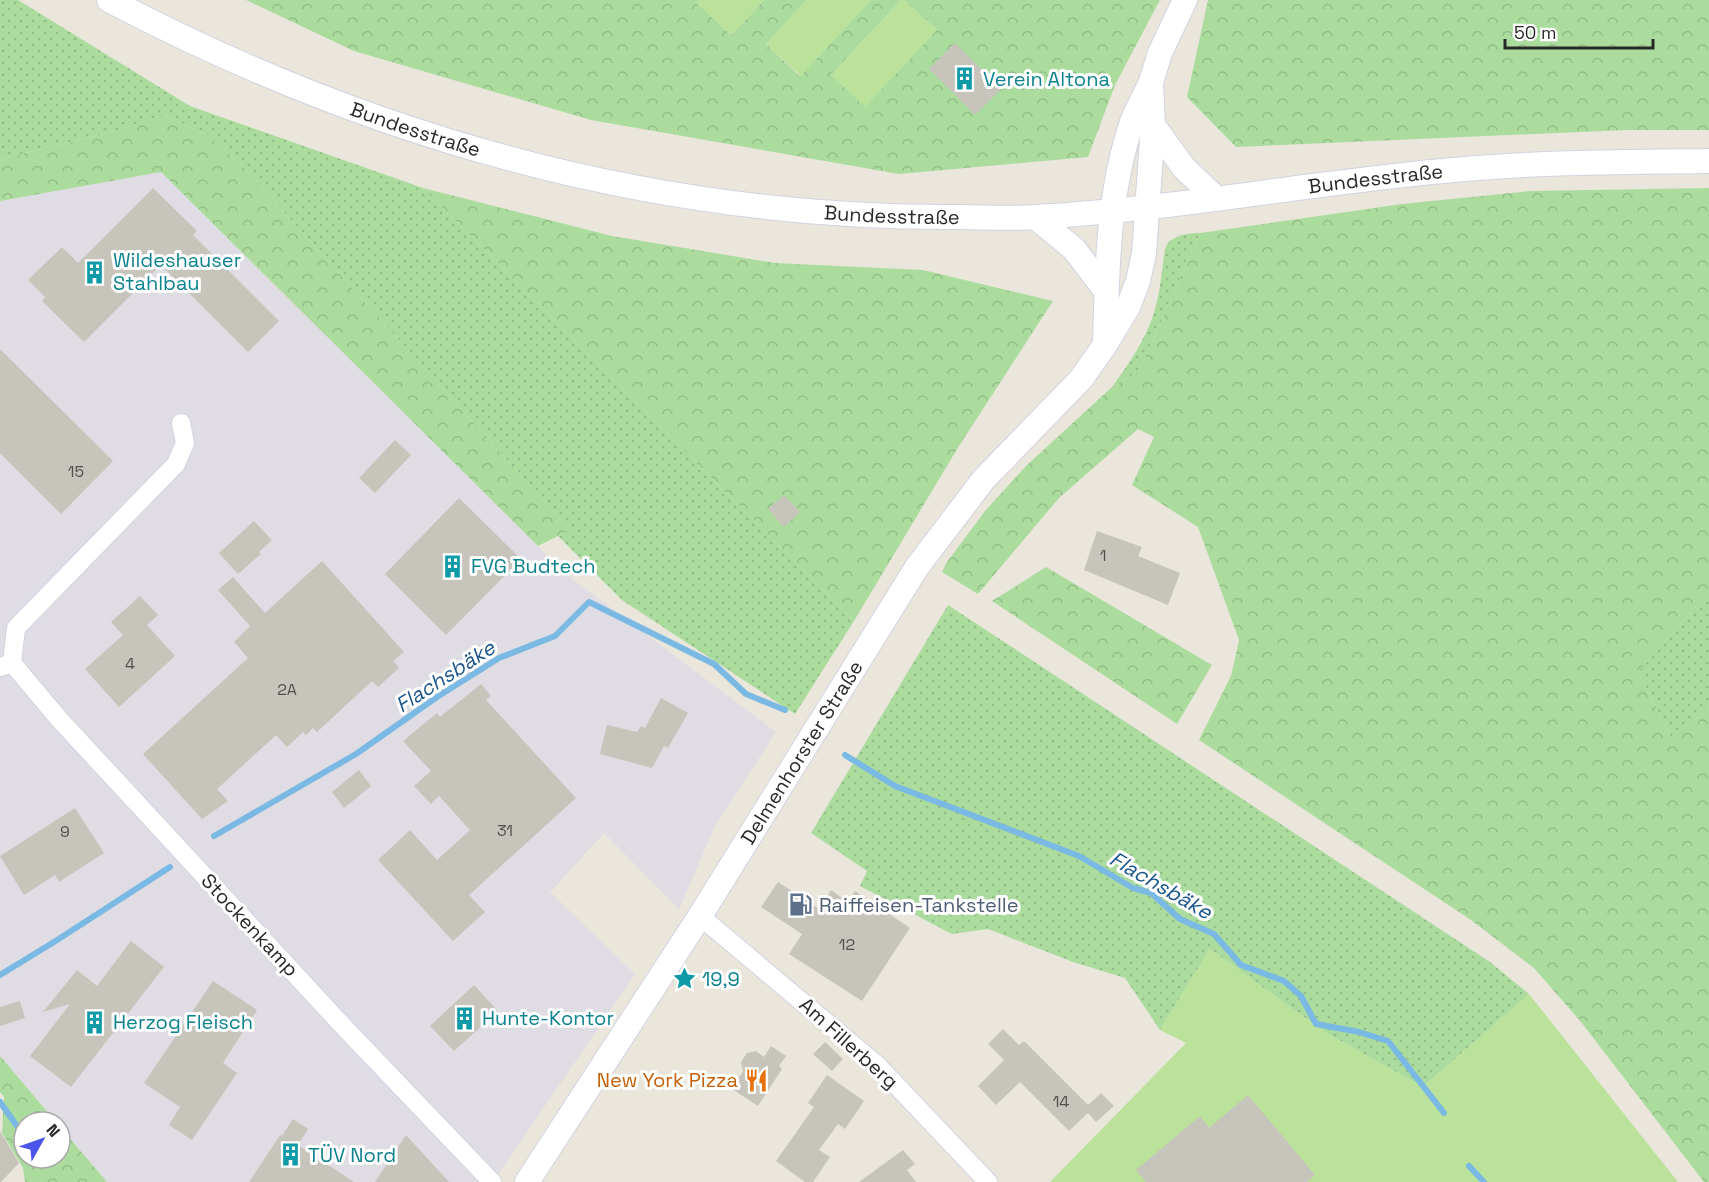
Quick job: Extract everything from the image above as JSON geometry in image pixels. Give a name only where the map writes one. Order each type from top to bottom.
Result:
[{"type":"main road","name":"Bundesstraße","points":[[109,0],[171,33],[310,94],[382,121],[445,141],[540,167],[648,190],[757,206],[833,214],[910,218],[1035,217],[1149,208],[1455,170],[1592,162],[1709,161]]},
{"type":"main road","points":[[1105,345],[1106,291],[1112,211],[1120,169],[1133,121],[1151,82],[1160,53],[1185,0]]},
{"type":"main road","name":"Delmenhorster Straße","points":[[527,1182],[700,916],[917,567],[984,479],[1081,379],[1128,307],[1138,281],[1144,254],[1149,208],[1154,125],[1151,82]]},
{"type":"main road","points":[[1154,125],[1184,168],[1217,199]]},
{"type":"main road","points":[[1035,217],[1074,249],[1106,291]]},
{"type":"street","name":"Stockenkamp","points":[[181,423],[185,443],[176,464],[16,628],[6,665],[492,1182]]},
{"type":"street","name":"Am Fillerberg","points":[[700,916],[877,1065],[988,1182]]},
{"type":"shaded area","points":[[161,172],[567,575],[776,732],[715,826],[679,909],[604,833],[550,892],[635,974],[493,1182],[107,1182],[72,1141],[72,1110],[46,1110],[0,1056],[0,201]]},
{"type":"green space","points":[[0,0],[18,0],[190,106],[423,188],[854,621],[795,714],[622,600],[558,536],[570,530],[238,161],[207,135],[164,115],[115,131],[0,159]]},
{"type":"green space","points":[[246,0],[700,0],[697,3],[731,35],[764,0],[807,0],[766,44],[800,76],[871,0],[901,0],[831,75],[937,30],[904,0],[1160,0],[1115,85],[1088,157],[899,174],[591,120],[354,51]]},
{"type":"green space","points":[[700,0],[764,0],[731,35],[696,3]]},
{"type":"green space","points":[[807,0],[871,0],[801,76],[766,44]]},
{"type":"green space","points":[[901,0],[904,0],[937,30],[865,107],[831,75]]},
{"type":"green space","points":[[1208,0],[1709,0],[1709,130],[1626,130],[1236,147],[1187,97]]},
{"type":"green space","points":[[164,115],[207,135],[238,161],[570,530],[538,546],[161,172],[0,201],[0,159],[115,131]]},
{"type":"green space","points":[[423,188],[612,236],[775,263],[923,270],[1053,301],[959,446],[854,621]]},
{"type":"green space","points":[[1709,188],[1709,591],[1638,672],[1671,737],[1709,709],[1709,1182],[1704,1182],[1581,1022],[1534,968],[1471,920],[1199,740],[1231,676],[1239,640],[1198,527],[1132,485],[1154,437],[1138,429],[1059,498],[978,594],[942,572],[985,511],[1026,466],[1112,387],[1139,371],[1200,233],[1402,204],[1530,191]]},
{"type":"green space","points":[[1200,233],[1139,371],[1112,387],[1132,358],[1149,327],[1158,298],[1165,249],[1169,241],[1181,235]]},
{"type":"green space","points":[[1046,567],[1212,665],[1177,724],[992,601]]},
{"type":"green space","points":[[1709,591],[1709,709],[1671,737],[1638,672]]},
{"type":"green space","points":[[948,605],[1490,962],[1529,994],[1423,1087],[1326,1033],[1210,949],[1160,1030],[1125,978],[1073,962],[988,929],[952,934],[860,886],[867,871],[811,833]]},
{"type":"green space","points":[[1210,949],[1326,1033],[1423,1087],[1529,994],[1678,1182],[1050,1182],[1186,1043],[1160,1030]]},
{"type":"green space","points":[[0,1056],[46,1110],[12,1110],[12,1150],[2,1133],[4,1097],[0,1092]]},
{"type":"green space","points":[[72,1141],[107,1182],[25,1182],[23,1170],[72,1170]]},
{"type":"building","name":"Verein Altona","points":[[955,43],[1001,89],[975,115],[929,69]]},
{"type":"building","name":"Wildeshauser Stahlbau","points":[[153,188],[197,231],[193,235],[279,321],[248,352],[161,265],[84,342],[42,301],[45,297],[28,280],[62,247],[78,263]]},
{"type":"building","points":[[0,349],[113,461],[61,514],[0,453]]},
{"type":"building","points":[[395,440],[411,455],[375,493],[359,478]]},
{"type":"building","points":[[784,495],[800,512],[784,527],[768,509]]},
{"type":"building","name":"FVG Budtech","points":[[459,498],[521,559],[446,635],[385,574]]},
{"type":"building","points":[[254,521],[272,540],[259,552],[261,554],[238,574],[219,553]]},
{"type":"building","points":[[1097,531],[1142,547],[1138,556],[1180,573],[1168,605],[1084,570]]},
{"type":"building","points":[[322,561],[404,652],[393,661],[399,668],[378,687],[372,681],[317,732],[313,728],[306,735],[303,732],[287,747],[276,735],[217,789],[228,801],[202,819],[143,754],[248,658],[234,642],[250,626],[218,590],[233,577],[265,613]]},
{"type":"building","points":[[140,596],[158,615],[147,625],[175,656],[119,707],[85,669],[123,635],[111,622]]},
{"type":"building","points":[[481,684],[491,696],[486,700],[576,798],[469,895],[485,912],[453,941],[378,860],[410,830],[437,860],[470,830],[439,796],[431,804],[414,786],[431,771],[403,741],[437,713],[440,717]]},
{"type":"building","points":[[661,698],[688,713],[668,748],[664,746],[652,768],[600,754],[607,725],[637,732],[641,726],[645,728]]},
{"type":"building","points":[[359,770],[371,786],[344,808],[332,792]]},
{"type":"building","points":[[75,808],[104,853],[59,882],[55,875],[24,895],[0,856]]},
{"type":"building","points":[[778,882],[819,909],[831,890],[848,902],[855,891],[910,928],[862,1001],[789,954],[802,934],[761,907]]},
{"type":"building","name":"Herzog Fleisch","points":[[131,941],[164,967],[71,1087],[30,1056],[70,1004],[43,1012],[77,970],[97,986]]},
{"type":"building","points":[[213,981],[257,1010],[223,1063],[237,1073],[192,1140],[169,1125],[180,1107],[144,1083]]},
{"type":"building","name":"Hunte-Kontor","points":[[474,985],[498,1011],[454,1051],[430,1026]]},
{"type":"building","points":[[20,1001],[25,1018],[0,1026],[0,1007]]},
{"type":"building","points":[[1003,1029],[1019,1045],[1024,1041],[1088,1105],[1101,1093],[1114,1106],[1096,1122],[1088,1113],[1069,1131],[1020,1082],[996,1105],[978,1086],[1004,1060],[988,1044]]},
{"type":"building","points":[[825,1042],[843,1059],[832,1071],[813,1054]]},
{"type":"building","name":"New York Pizza","points":[[771,1046],[786,1056],[779,1066],[782,1069],[758,1106],[732,1089],[743,1071],[741,1062],[747,1053],[756,1051],[764,1057]]},
{"type":"building","points":[[827,1075],[864,1101],[845,1129],[838,1124],[819,1150],[830,1157],[813,1182],[805,1182],[776,1161],[814,1107],[808,1103]]},
{"type":"building","points":[[1248,1095],[1315,1175],[1307,1182],[1146,1182],[1136,1170],[1200,1116],[1209,1128]]},
{"type":"building","name":"TÜV Nord","points":[[293,1119],[308,1129],[298,1145],[354,1182],[249,1182]]},
{"type":"building","points":[[0,1131],[12,1151],[12,1170],[0,1182]]},
{"type":"building","points":[[406,1135],[449,1182],[375,1182]]},
{"type":"building","points":[[903,1150],[915,1164],[907,1170],[916,1182],[859,1182]]},
{"type":"waterway","name":"Flachsbäke","points":[[214,836],[356,754],[437,697],[499,658],[555,636],[589,602],[714,664],[746,694],[785,710]]},
{"type":"waterway","name":"Flachsbäke","points":[[845,755],[895,786],[1079,856],[1133,888],[1151,893],[1180,919],[1214,934],[1241,965],[1284,981],[1301,996],[1316,1024],[1359,1032],[1388,1041],[1444,1113]]},
{"type":"waterway","name":"Flachsbäke","points":[[0,975],[170,867]]},
{"type":"waterway","points":[[0,1102],[12,1119]]},
{"type":"waterway","name":"Flachsbäke","points":[[1469,1166],[1484,1182]]},
{"type":"place","name":"Verein Altona","points":[[965,79]]},
{"type":"place","name":"Wildeshauser Stahlbau","points":[[95,272]]},
{"type":"place","name":"FVG Budtech","points":[[453,566]]},
{"type":"place","name":"Raiffeisen-Tankstelle","points":[[801,905]]},
{"type":"place","name":"19,9","points":[[684,979]]},
{"type":"place","name":"Hunte-Kontor","points":[[464,1018]]},
{"type":"place","name":"Herzog Fleisch","points":[[95,1022]]},
{"type":"place","name":"New York Pizza","points":[[756,1080]]},
{"type":"place","name":"TÜV Nord","points":[[290,1155]]}]
